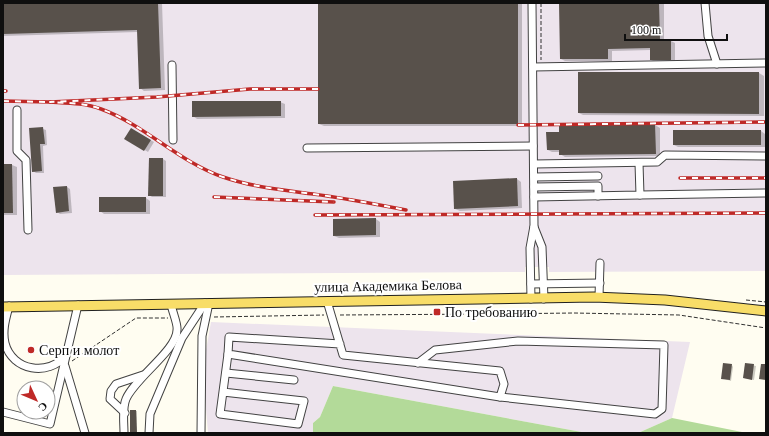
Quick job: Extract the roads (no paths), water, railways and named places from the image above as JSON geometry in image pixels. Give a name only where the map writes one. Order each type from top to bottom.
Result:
[{"type":"main road","name":"улица Академика Белова","points":[[6,306],[491,298],[599,298],[665,300],[766,311]]},
{"type":"lane","points":[[531,299],[530,248],[534,226],[532,3]]},
{"type":"lane","points":[[705,3],[708,36],[717,64]]},
{"type":"lane","points":[[533,67],[766,63]]},
{"type":"lane","points":[[172,65],[173,140]]},
{"type":"lane","points":[[17,110],[17,151],[26,160],[28,230]]},
{"type":"lane","points":[[307,148],[534,146]]},
{"type":"lane","points":[[534,164],[657,162],[665,155],[766,156]]},
{"type":"lane","points":[[640,162],[640,195]]},
{"type":"lane","points":[[598,163],[598,196]]},
{"type":"lane","points":[[534,177],[598,176]]},
{"type":"lane","points":[[534,187],[598,186]]},
{"type":"lane","points":[[534,197],[766,193]]},
{"type":"lane","points":[[534,226],[542,247],[544,299]]},
{"type":"lane","points":[[599,298],[600,263]]},
{"type":"lane","points":[[530,284],[600,282]]},
{"type":"lane","points":[[327,301],[343,355],[500,371],[504,384],[500,397]]},
{"type":"lane","points":[[201,433],[202,336],[207,303]]},
{"type":"lane","points":[[149,433],[150,414],[182,338],[207,303]]},
{"type":"lane","points":[[124,433],[124,413],[126,400],[143,375],[170,347],[176,336],[178,329],[171,304]]},
{"type":"lane","points":[[3,412],[50,424],[78,305]]},
{"type":"lane","points":[[6,306],[3,332],[5,344],[12,355],[21,364],[42,370],[52,367],[62,360],[67,354]]},
{"type":"lane","points":[[223,392],[304,401],[298,424],[220,414],[229,337],[340,344]]},
{"type":"lane","points":[[228,354],[500,397],[655,414],[662,409],[664,345],[518,341],[435,350],[418,363]]},
{"type":"lane","points":[[64,366],[85,433]]},
{"type":"lane","points":[[226,373],[294,380]]},
{"type":"lane","points":[[124,413],[110,399],[111,391],[116,384],[143,375]]},
{"type":"railway","points":[[318,89],[250,89],[157,97],[50,102],[82,104],[101,109],[132,124],[192,162],[223,177],[268,188],[336,197],[406,210]]},
{"type":"railway","points":[[3,101],[50,102]]},
{"type":"railway","points":[[518,125],[766,122]]},
{"type":"railway","points":[[680,178],[766,178]]},
{"type":"railway","points":[[214,197],[334,202]]},
{"type":"railway","points":[[315,215],[766,213]]},
{"type":"place","name":"По требованию","points":[[437,312]]},
{"type":"place","name":"Серп и молот","points":[[31,350]]}]
